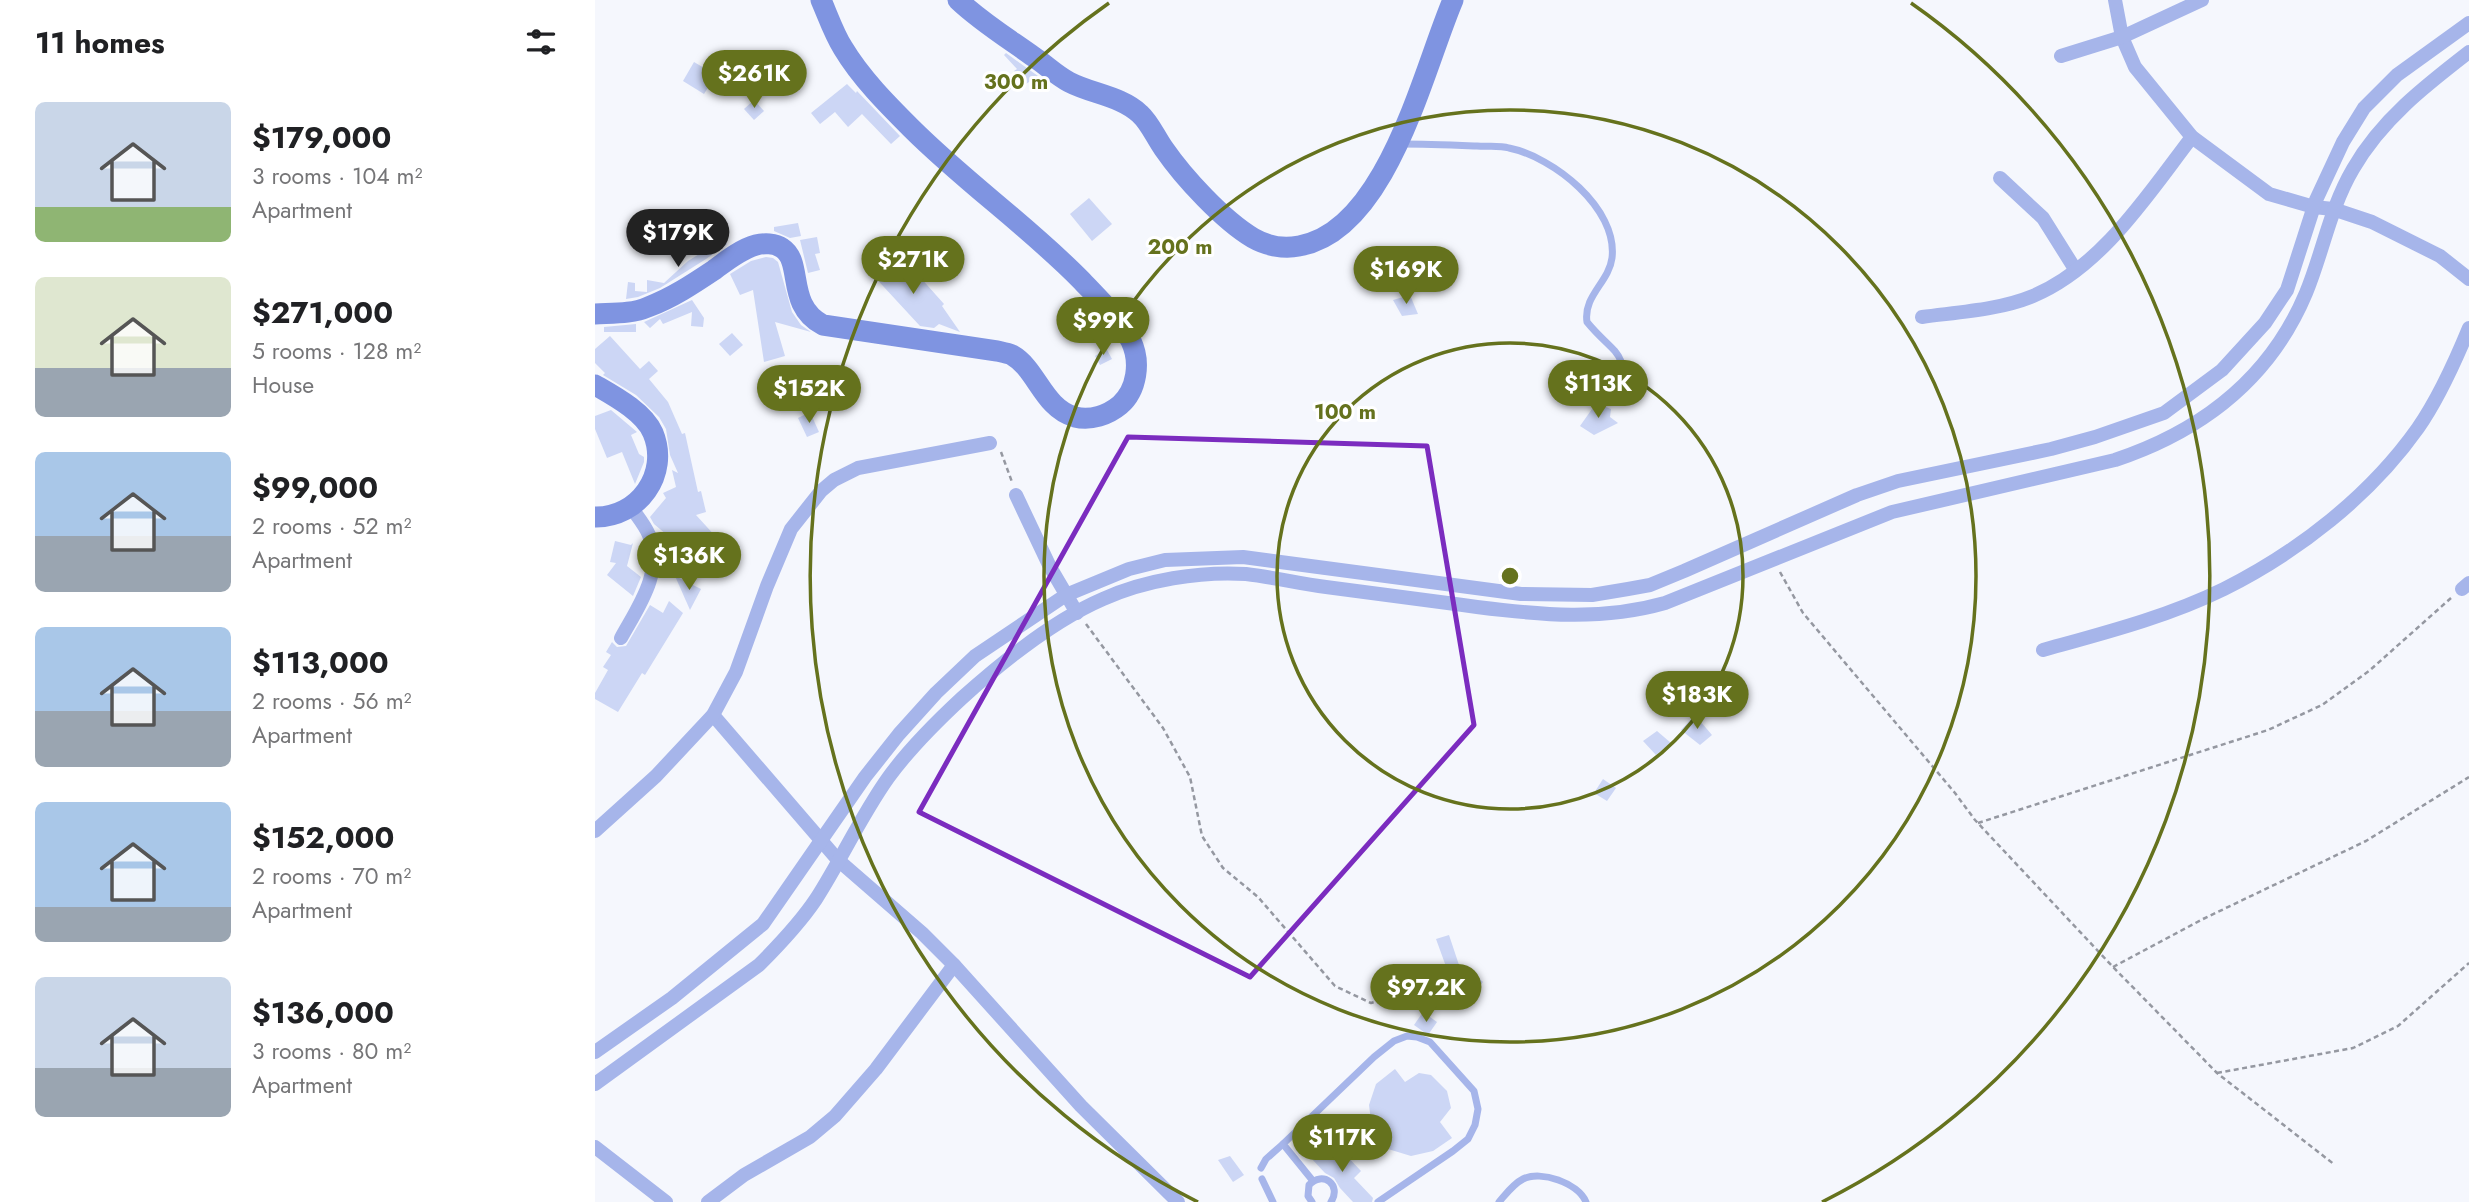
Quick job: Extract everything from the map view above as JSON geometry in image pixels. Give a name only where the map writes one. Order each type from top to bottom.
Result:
[{"type":"main road","points":[[595,314],[645,309],[685,289],[753,246],[775,244],[786,251],[790,260],[803,308],[815,321],[823,325],[996,351],[1013,356],[1050,400],[1064,412],[1076,417],[1096,417],[1122,403],[1134,381],[1137,359],[1131,341],[1120,326],[1098,298],[1058,257],[913,130],[861,75],[842,47],[821,0]]},
{"type":"main road","points":[[958,0],[1065,80],[1128,104],[1143,116],[1163,148],[1190,181],[1254,239],[1273,246],[1309,244],[1325,237],[1343,224],[1370,192],[1398,144],[1453,0]]},
{"type":"main road","points":[[595,385],[643,419],[653,433],[657,453],[657,470],[650,488],[631,506],[613,515],[595,517]]},
{"type":"street","points":[[2115,0],[2122,37],[2135,67],[2192,138],[2269,194],[2314,207],[2333,209],[2372,222],[2440,256],[2469,279]]},
{"type":"street","points":[[2061,56],[2122,37],[2202,0]]},
{"type":"street","points":[[595,1052],[672,998],[755,932],[780,901],[865,777],[899,734],[936,693],[975,656],[1066,595],[1129,569],[1165,560],[1243,556],[1521,594],[1592,595],[1650,585],[1857,495],[1898,481],[2051,449],[2131,426],[2164,413],[2222,370],[2265,323],[2287,290],[2314,207],[2343,142],[2364,108],[2397,75],[2469,23]]},
{"type":"street","points":[[595,1084],[759,965],[783,941],[815,900],[888,778],[925,733],[1022,648],[1103,599],[1137,587],[1211,574],[1247,574],[1521,612],[1582,616],[1639,610],[1665,603],[1892,512],[2093,466],[2146,450],[2183,432],[2218,409],[2244,385],[2290,328],[2306,292],[2333,209],[2369,142],[2410,99],[2469,52]]},
{"type":"street","points":[[1922,317],[1981,309],[2022,299],[2054,284],[2125,224],[2192,138]]},
{"type":"street","points":[[2000,178],[2043,218],[2075,269]]},
{"type":"street","points":[[2043,650],[2115,630],[2181,607],[2224,589],[2288,552],[2383,472],[2419,426],[2455,361],[2469,328]]},
{"type":"street","points":[[595,831],[656,776],[713,715],[736,672],[787,539],[807,506],[821,491],[834,480],[857,468],[990,443]]},
{"type":"street","points":[[1016,495],[1050,567],[1077,613]]},
{"type":"street","points":[[621,638],[650,584],[653,562],[649,534],[631,506]]},
{"type":"street","points":[[1758,537],[1773,560]]},
{"type":"street","points":[[1304,564],[1304,584]]},
{"type":"street","points":[[1521,594],[1521,612]]},
{"type":"street","points":[[713,715],[838,860],[922,933],[954,965],[1081,1106],[1178,1202]]},
{"type":"street","points":[[708,1202],[744,1175],[810,1137],[835,1116],[876,1069],[954,965]]},
{"type":"street","points":[[595,1146],[666,1202]]},
{"type":"lane","points":[[1398,144],[1508,147],[1546,161],[1598,208],[1607,225],[1612,260],[1588,304],[1587,322],[1620,356],[1624,364],[1623,396]]},
{"type":"lane","points":[[1261,1168],[1266,1159],[1374,1057],[1394,1041],[1407,1036],[1417,1037],[1430,1042],[1474,1091],[1478,1109],[1475,1125],[1468,1139],[1453,1152],[1378,1202]]},
{"type":"lane","points":[[1283,1144],[1313,1181]]},
{"type":"lane","points":[[1499,1202],[1516,1182],[1531,1176],[1552,1178],[1570,1186],[1584,1197],[1586,1202]]},
{"type":"lane","points":[[1312,1202],[1307,1190],[1313,1181],[1323,1178],[1332,1183],[1335,1194],[1331,1202]]},
{"type":"lane","points":[[1262,1179],[1273,1202]]},
{"type":"path","points":[[990,443],[999,448],[1005,457],[1016,495]]},
{"type":"path","points":[[1773,560],[1803,613],[1977,823],[2217,1073],[2335,1165]]},
{"type":"path","points":[[1977,823],[2268,730],[2322,705],[2369,671],[2465,586]]},
{"type":"path","points":[[1077,613],[1163,727],[1190,777],[1202,836],[1223,868],[1258,897],[1335,986],[1371,1003],[1432,987],[1453,989],[1475,999]]},
{"type":"path","points":[[2113,967],[2203,919],[2366,841],[2469,777]]},
{"type":"path","points":[[2217,1073],[2353,1048],[2398,1026],[2469,963]]},
{"type":"highlighted area","points":[[1128,437],[1427,446],[1474,725],[1250,977],[919,812]]},
{"type":"building","points":[[1006,53],[1038,76],[1026,84],[1014,71],[1017,69],[1004,55]]},
{"type":"building","points":[[694,62],[716,75],[704,94],[683,81]]},
{"type":"building","points":[[847,84],[900,136],[891,144],[862,114],[848,127],[835,112],[820,124],[811,113]]},
{"type":"building","points":[[754,100],[764,111],[754,120],[744,109]]},
{"type":"building","points":[[1089,198],[1112,224],[1092,241],[1070,214]]},
{"type":"building","points":[[798,223],[801,236],[790,238],[774,231],[774,227]]},
{"type":"building","points":[[719,232],[727,244],[660,288],[626,299],[628,282],[635,283],[635,291],[647,292],[647,280],[664,283],[688,261],[717,243],[714,235]]},
{"type":"building","points":[[817,237],[820,253],[815,254],[820,270],[808,273],[800,240]]},
{"type":"building","points":[[766,257],[778,262],[792,312],[801,325],[811,332],[775,322],[785,356],[764,362],[753,290],[740,295],[730,274],[751,261]]},
{"type":"building","points":[[884,257],[904,273],[908,269],[916,279],[919,276],[944,304],[942,306],[960,332],[939,324],[934,328],[920,326],[871,273]]},
{"type":"building","points":[[1410,295],[1418,314],[1402,316],[1393,300]]},
{"type":"building","points":[[692,300],[704,318],[703,327],[691,326],[692,312],[663,324],[660,319],[650,328],[644,322]]},
{"type":"building","points":[[636,324],[636,332],[604,332],[604,327]]},
{"type":"building","points":[[732,333],[743,345],[730,356],[719,344]]},
{"type":"building","points":[[610,336],[640,369],[649,361],[658,371],[649,379],[668,402],[682,434],[685,433],[698,492],[701,491],[706,512],[696,515],[717,538],[705,548],[714,558],[674,575],[665,553],[680,546],[654,524],[650,517],[666,498],[663,493],[676,487],[672,470],[678,473],[670,455],[666,429],[659,417],[636,395],[603,375],[605,373],[595,363],[595,349]]},
{"type":"building","points":[[1106,348],[1112,359],[1100,365],[1095,356]]},
{"type":"building","points":[[1601,405],[1611,409],[1610,417],[1618,423],[1594,435],[1580,426],[1592,409]]},
{"type":"building","points":[[611,410],[637,432],[631,435],[639,454],[644,457],[644,462],[635,484],[622,452],[607,458],[595,429],[595,416]]},
{"type":"building","points":[[810,412],[819,432],[807,437],[798,418]]},
{"type":"building","points":[[615,541],[631,545],[633,543],[627,566],[641,577],[633,596],[607,575],[616,563],[610,562]]},
{"type":"building","points":[[675,576],[701,589],[690,610]]},
{"type":"building","points":[[669,601],[683,613],[645,675],[642,673],[618,712],[595,699],[595,693],[608,670],[603,667],[611,655],[606,652],[612,642],[617,647],[626,646],[650,605],[663,613]]},
{"type":"building","points":[[1695,715],[1712,735],[1700,745],[1681,730]]},
{"type":"building","points":[[1657,731],[1671,743],[1656,755],[1643,741]]},
{"type":"building","points":[[1603,779],[1616,788],[1607,801],[1594,793]]},
{"type":"building","points":[[1449,935],[1460,968],[1448,972],[1436,939]]},
{"type":"building","points":[[1472,972],[1483,982],[1471,996],[1459,986]]},
{"type":"building","points":[[1423,1012],[1437,1022],[1428,1035],[1414,1025]]},
{"type":"building","points":[[1395,1069],[1405,1082],[1419,1073],[1431,1075],[1447,1091],[1451,1108],[1440,1122],[1452,1138],[1433,1151],[1411,1156],[1388,1149],[1383,1152],[1366,1148],[1366,1133],[1372,1129],[1369,1105],[1376,1084]]},
{"type":"building","points":[[1324,1144],[1337,1158],[1343,1152],[1361,1171],[1354,1178],[1373,1198],[1372,1202],[1353,1202],[1334,1178],[1325,1173],[1310,1157]]},
{"type":"building","points":[[1230,1156],[1244,1175],[1233,1182],[1218,1160]]}]
